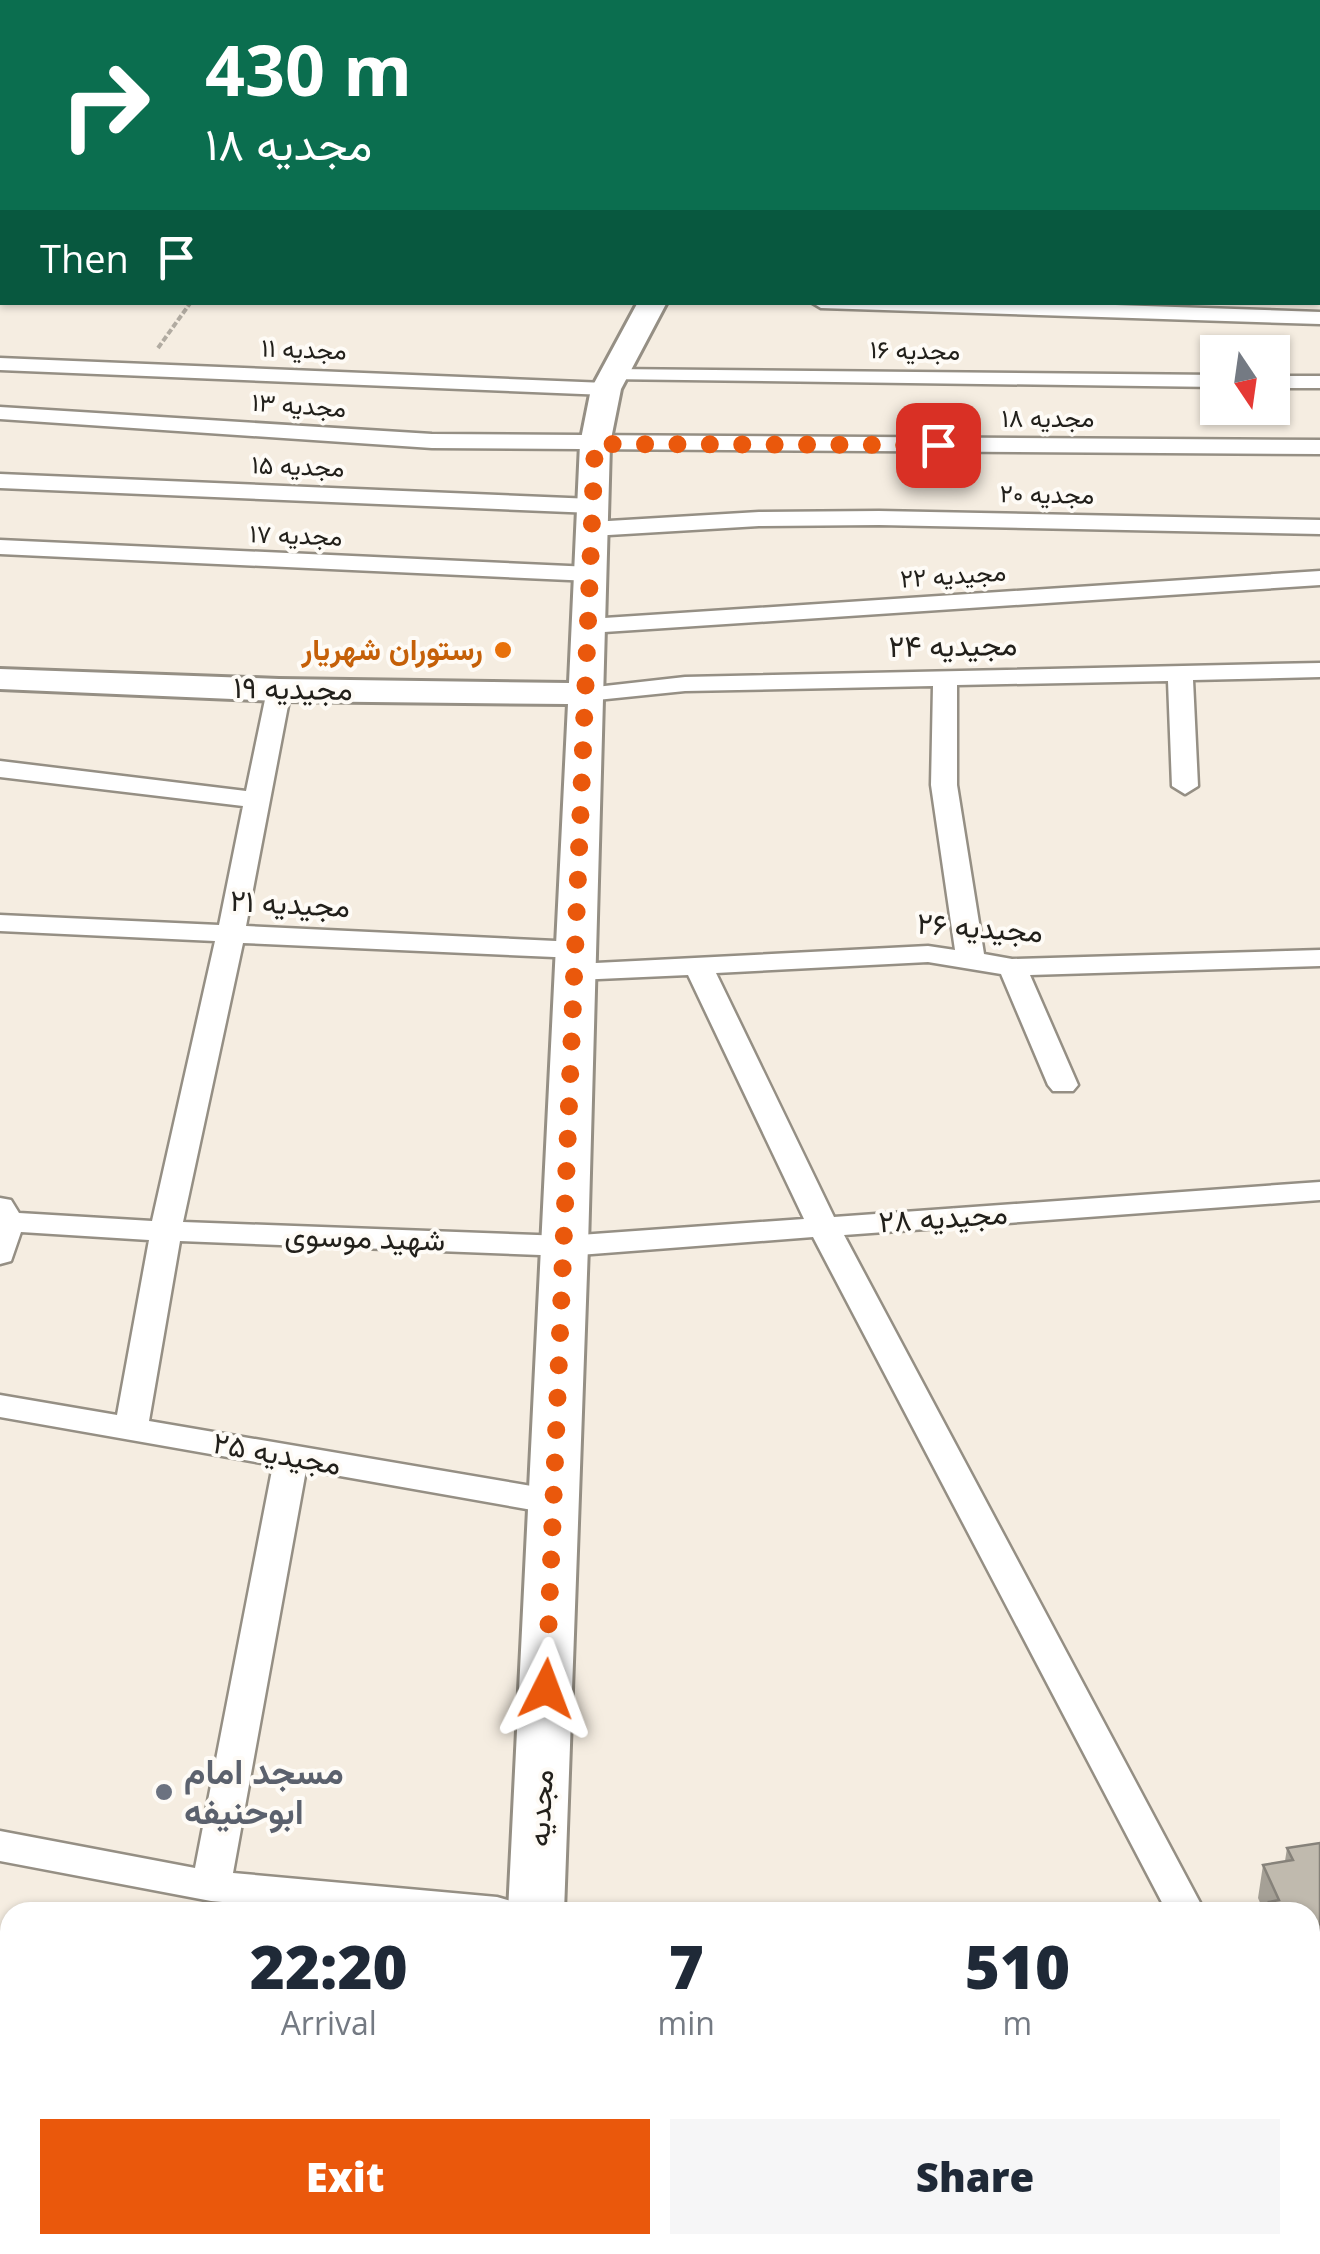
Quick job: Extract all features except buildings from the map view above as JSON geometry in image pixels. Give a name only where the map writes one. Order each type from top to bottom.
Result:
[{"type":"street","name":"مجدیه","points":[[536,1902],[566,1246],[595,444],[609,382],[650,305]]},
{"type":"street","points":[[915,305],[1320,318]]},
{"type":"street","name":"مجدیه ۱۱","points":[[0,364],[609,382]]},
{"type":"street","name":"مجدیه ۱۶","points":[[609,382],[1200,381]]},
{"type":"street","points":[[1290,382],[1320,382]]},
{"type":"street","name":"مجدیه ۱۳","points":[[0,413],[432,441],[595,444]]},
{"type":"street","name":"مجدیه ۱۸","points":[[595,444],[1320,447]]},
{"type":"street","name":"مجدیه ۱۵","points":[[0,481],[592,518]]},
{"type":"street","name":"مجدیه ۲۰","points":[[592,518],[879,518],[1320,527]]},
{"type":"street","name":"مجدیه ۱۷","points":[[0,547],[590,574]]},
{"type":"street","name":"مجیدیه ۲۲","points":[[589,626],[1320,578]]},
{"type":"street","name":"مجیدیه ۲۴","points":[[587,694],[685,684],[1320,670]]},
{"type":"street","points":[[1180,674],[1185,786]]},
{"type":"street","name":"مجیدیه ۱۹","points":[[0,679],[279,690],[587,694]]},
{"type":"street","points":[[945,679],[944,785],[971,960]]},
{"type":"street","points":[[131,1428],[164,1231],[231,933],[279,690]]},
{"type":"street","points":[[0,769],[258,800]]},
{"type":"street","name":"مجیدیه ۲۱","points":[[0,923],[231,933],[577,961]]},
{"type":"street","name":"مجیدیه ۲۶","points":[[577,961],[698,966],[928,954],[1012,968],[1320,958]]},
{"type":"street","points":[[698,966],[823,1226],[1181,1902]]},
{"type":"street","points":[[1012,968],[1062,1086]]},
{"type":"street","name":"مجیدیه ۲۸","points":[[566,1246],[1320,1191]]},
{"type":"street","points":[[0,1254],[3,1216]]},
{"type":"street","name":"شهید موسوی","points":[[3,1216],[164,1231],[566,1246]]},
{"type":"street","name":"مجیدیه ۲۵","points":[[0,1406],[555,1502]]},
{"type":"street","points":[[211,1886],[292,1456]]},
{"type":"street","points":[[0,1846],[211,1886],[387,1902]]},
{"type":"path","points":[[143,370],[189,305]]},
{"type":"place","name":"رستوران شهریار","points":[[503,650]]},
{"type":"place","name":"مسجد امام ابوحنیفه","points":[[164,1792]]},
{"type":"route","points":[[546,1689],[595,444],[938,445]]}]
